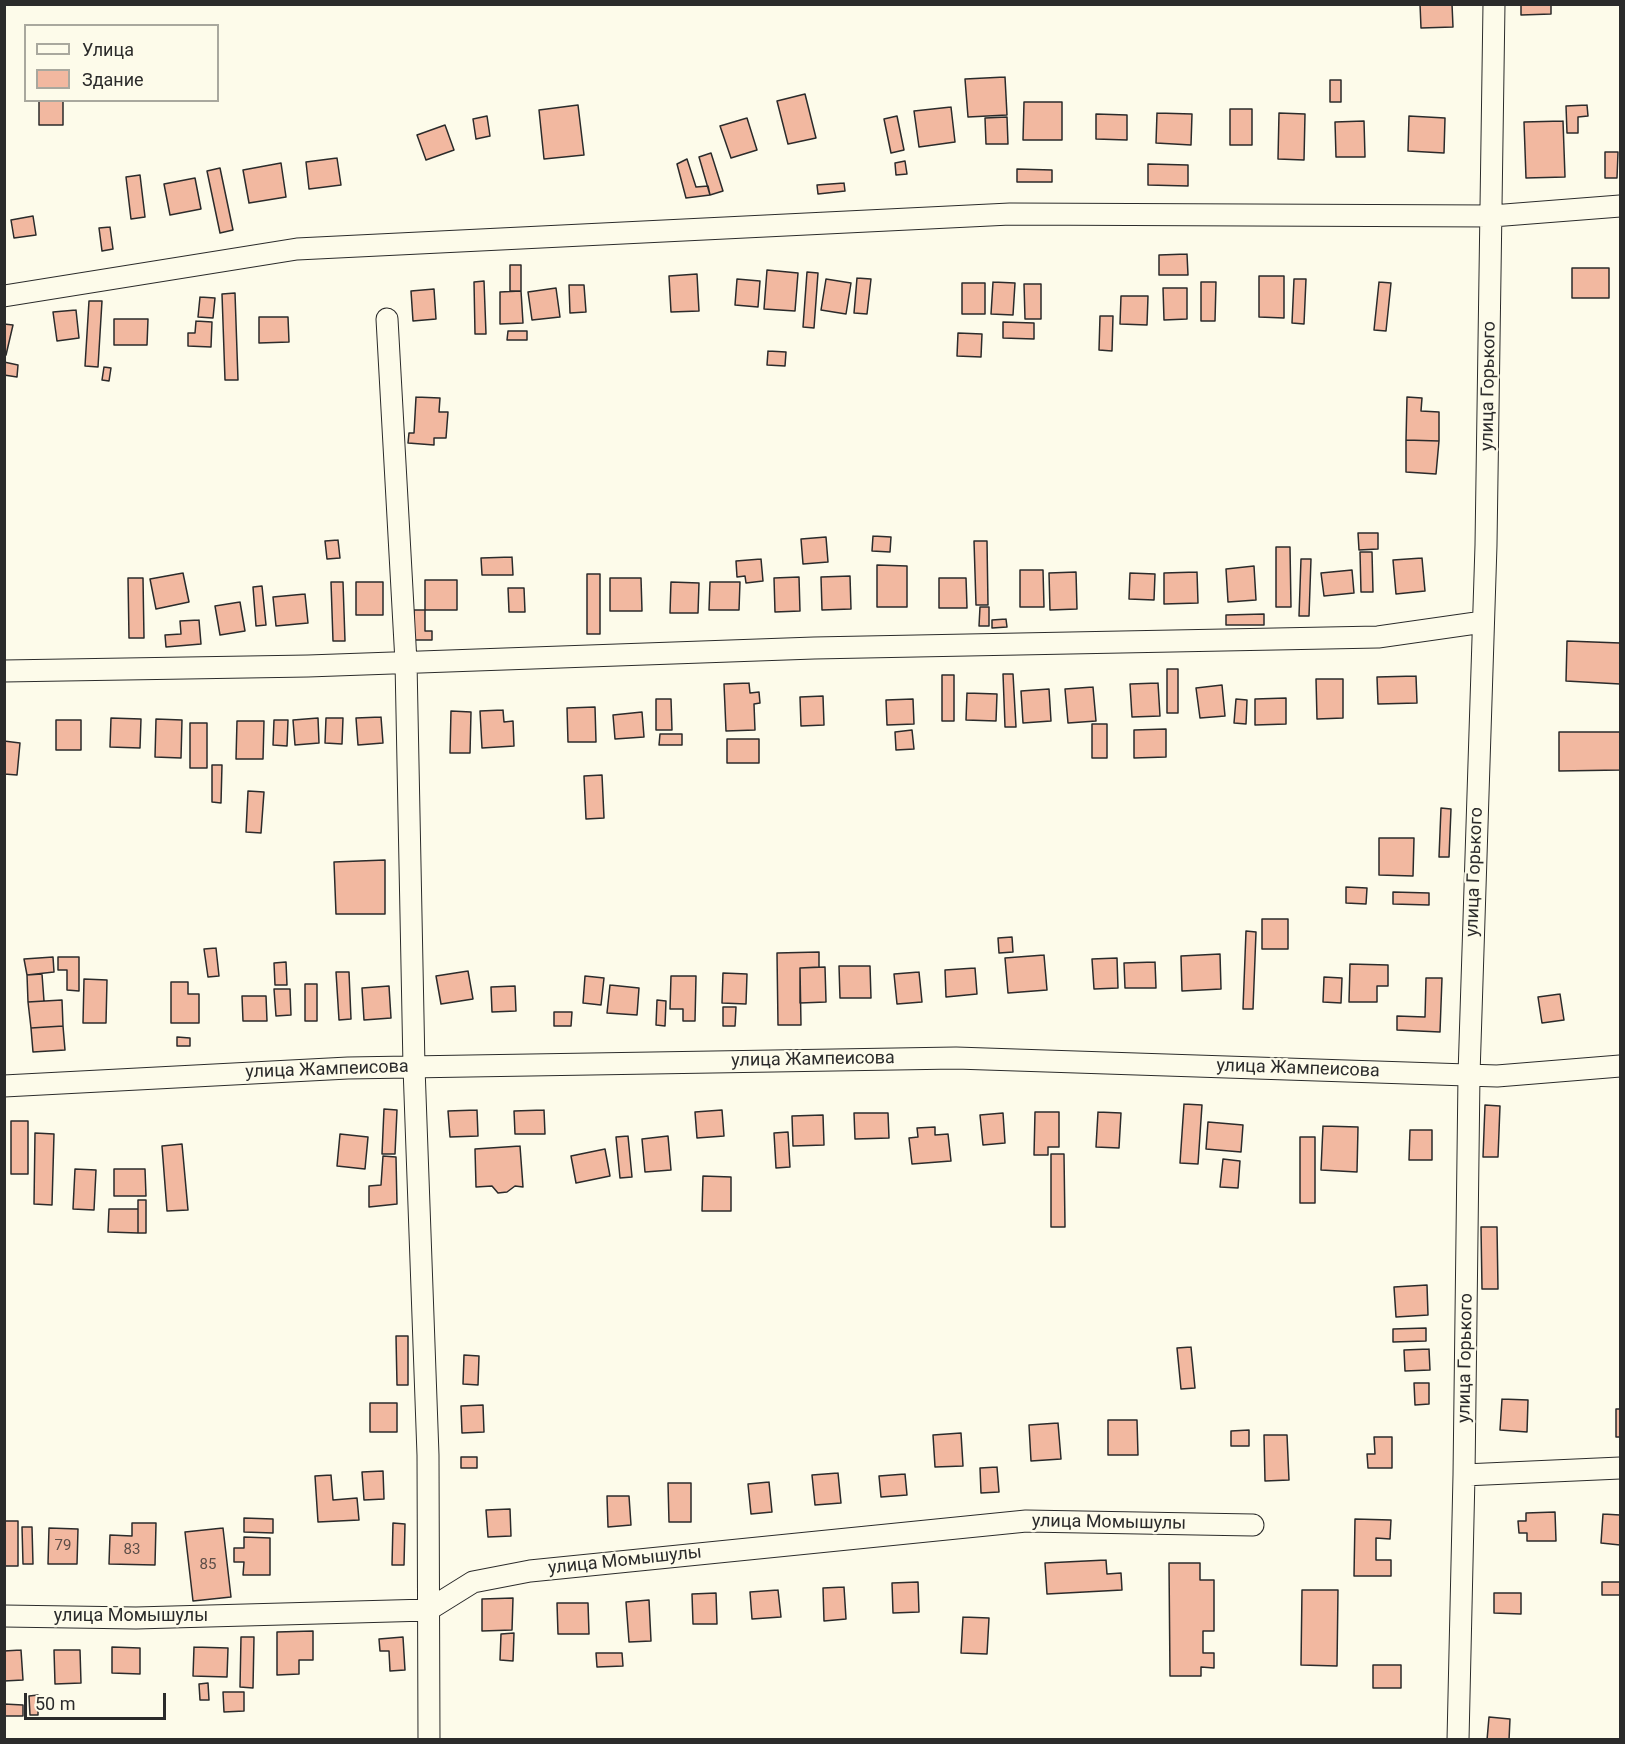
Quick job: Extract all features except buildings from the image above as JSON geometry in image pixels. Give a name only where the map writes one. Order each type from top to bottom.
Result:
[{"type":"street","name":"улица Горького","points":[[1458,1740],[1469,1075],[1484,622],[1494,4]]},
{"type":"street","points":[[4,296],[297,249],[1010,214],[1492,216],[1620,206]]},
{"type":"street","points":[[387,319],[406,662],[414,1067],[428,1455],[429,1740]]},
{"type":"street","points":[[4,671],[406,662],[814,648],[1378,637],[1484,622]]},
{"type":"street","name":"улица Жампеисова","points":[[4,1086],[348,1068],[956,1058],[1497,1076],[1620,1066]]},
{"type":"street","points":[[1464,1475],[1620,1468]]},
{"type":"street","name":"улица Момышулы","points":[[4,1616],[136,1618],[428,1610],[473,1582],[530,1571],[1026,1521],[1253,1525]]}]
